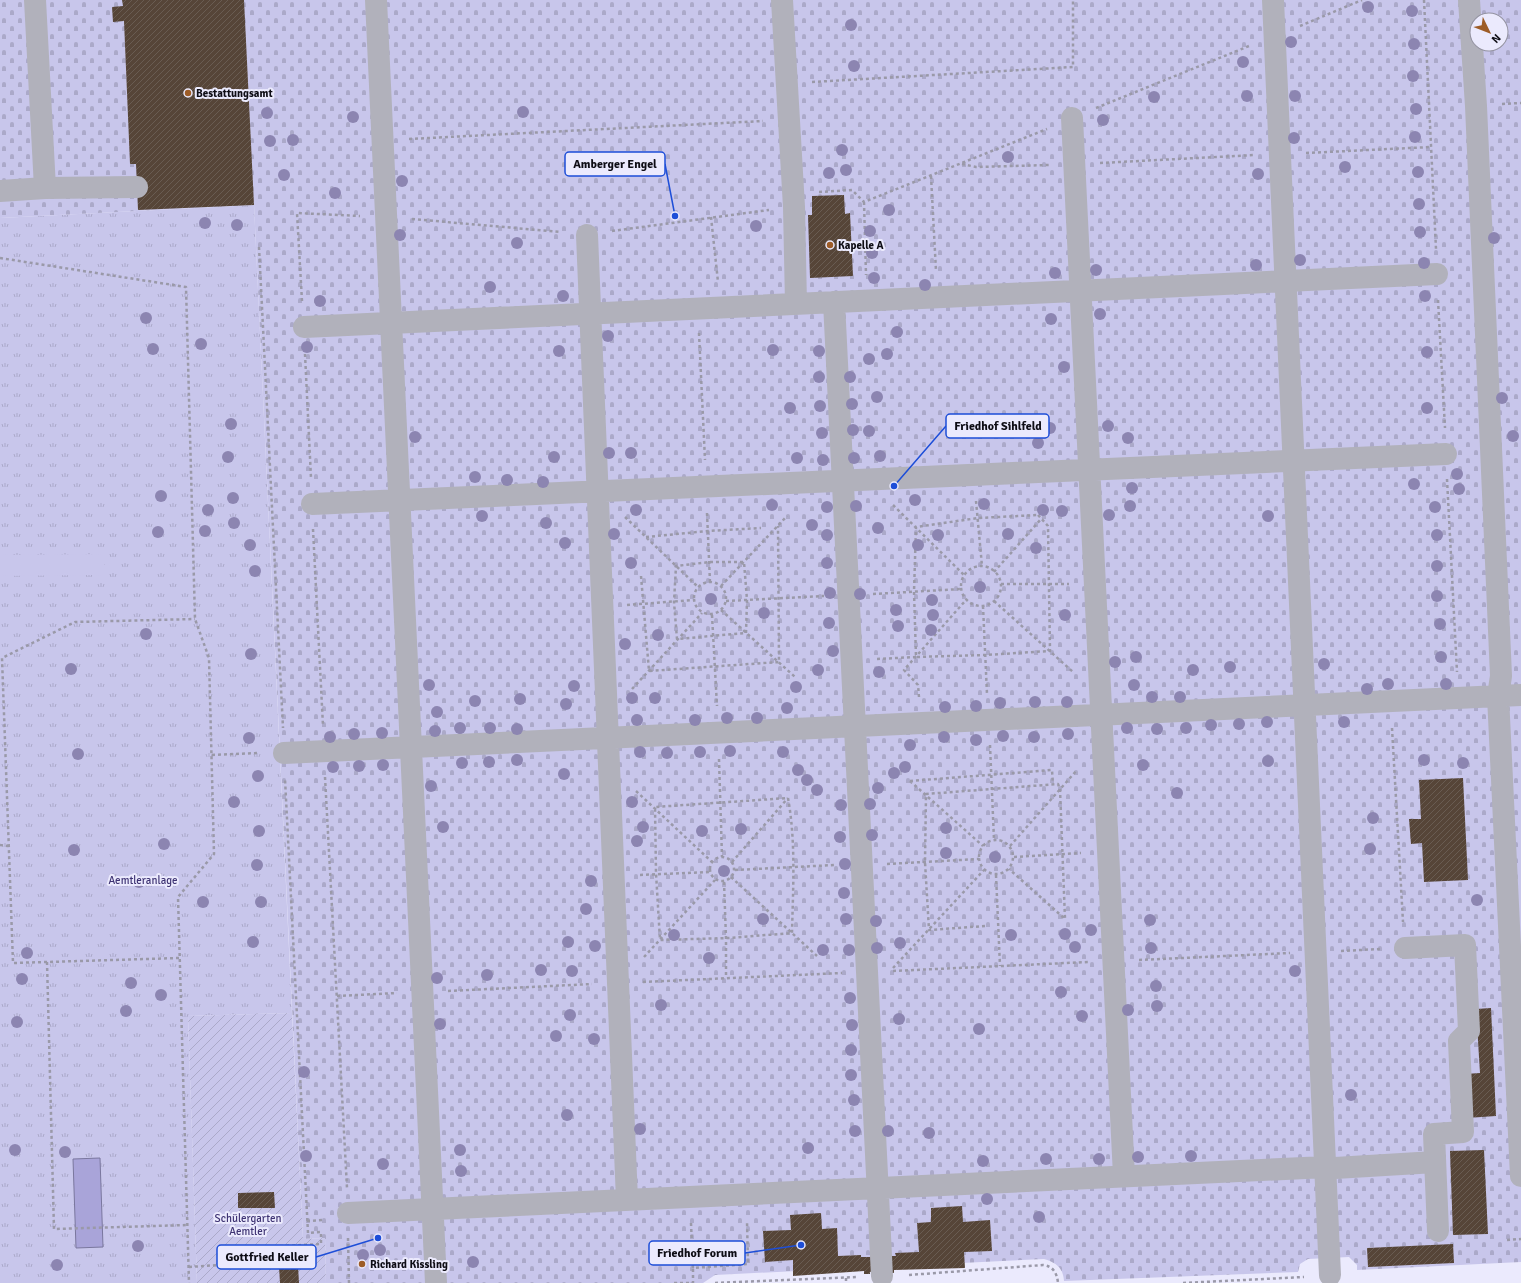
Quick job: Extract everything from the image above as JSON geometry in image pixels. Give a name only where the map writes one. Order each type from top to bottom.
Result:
[{"type":"lane","points":[[35,0],[45,188]]},
{"type":"lane","points":[[376,0],[436,1283]]},
{"type":"lane","points":[[782,0],[794,207],[796,304]]},
{"type":"lane","points":[[1273,0],[1330,1276]]},
{"type":"lane","points":[[1469,0],[1476,106],[1501,668],[1498,696],[1521,1176]]},
{"type":"lane","points":[[1072,118],[1124,1176]]},
{"type":"lane","points":[[0,190],[137,187]]},
{"type":"lane","points":[[587,235],[627,1200]]},
{"type":"lane","points":[[304,327],[1437,274]]},
{"type":"lane","points":[[834,302],[882,1276]]},
{"type":"lane","points":[[312,504],[1446,454]]},
{"type":"lane","points":[[284,753],[921,723],[1101,706],[1305,706],[1521,695]]},
{"type":"lane","points":[[1405,948],[1465,945],[1468,1030],[1459,1040],[1463,1132],[1434,1134],[1438,1232]]},
{"type":"lane","points":[[348,1213],[1124,1176],[1326,1167],[1335,1168],[1435,1162]]},
{"type":"path","points":[[787,83],[1073,67],[1073,0]]},
{"type":"path","points":[[1424,0],[1458,699]]},
{"type":"path","points":[[383,140],[788,120]]},
{"type":"path","points":[[962,164],[976,167],[1074,164],[1431,147]]},
{"type":"path","points":[[930,176],[937,298]]},
{"type":"path","points":[[864,202],[867,301]]},
{"type":"path","points":[[711,216],[720,308]]},
{"type":"path","points":[[0,258],[186,287],[195,619],[209,658],[214,854],[178,897],[189,1283]]},
{"type":"path","points":[[698,309],[710,582]]},
{"type":"path","points":[[974,475],[982,566]]},
{"type":"path","points":[[866,480],[964,575]]},
{"type":"path","points":[[598,491],[698,587]]},
{"type":"path","points":[[916,527],[978,518],[1038,515],[1042,518],[1048,526],[1050,651]]},
{"type":"path","points":[[721,586],[787,516]]},
{"type":"path","points":[[994,572],[1042,518]]},
{"type":"path","points":[[778,526],[779,662]]},
{"type":"path","points":[[916,527],[914,592],[916,656]]},
{"type":"path","points":[[645,537],[761,528]]},
{"type":"path","points":[[676,566],[710,562],[744,562]]},
{"type":"path","points":[[744,562],[747,600],[746,633]]},
{"type":"path","points":[[676,566],[674,602],[678,639]]},
{"type":"path","points":[[982,566],[994,572],[1001,584],[998,596],[994,601],[983,606],[976,606],[966,600],[961,588],[964,575],[975,567],[982,566]]},
{"type":"path","points":[[641,576],[645,604],[649,671]]},
{"type":"path","points":[[710,582],[721,586],[726,596],[726,601],[721,610],[712,615],[702,613],[695,606],[694,600],[694,595],[698,587],[710,582]]},
{"type":"path","points":[[1001,584],[1095,584]]},
{"type":"path","points":[[871,601],[870,594],[961,588]]},
{"type":"path","points":[[726,601],[824,596],[824,604]]},
{"type":"path","points":[[603,607],[694,600]]},
{"type":"path","points":[[921,723],[918,685],[904,670],[966,600]]},
{"type":"path","points":[[994,601],[1050,651],[1101,706]]},
{"type":"path","points":[[721,610],[795,677]]},
{"type":"path","points":[[607,716],[702,613]]},
{"type":"path","points":[[179,958],[13,962],[2,658],[75,622],[195,619]]},
{"type":"path","points":[[678,639],[746,633]]},
{"type":"path","points":[[852,660],[1050,651]]},
{"type":"path","points":[[649,671],[779,662]]},
{"type":"path","points":[[1390,702],[1405,948]]},
{"type":"path","points":[[1010,846],[1103,741]]},
{"type":"path","points":[[212,755],[284,753]]},
{"type":"path","points":[[609,766],[712,862]]},
{"type":"path","points":[[983,846],[910,781],[1052,770],[1053,785]]},
{"type":"path","points":[[926,794],[1058,784],[1060,789],[1065,919],[1008,869]]},
{"type":"path","points":[[926,794],[925,862],[929,930]]},
{"type":"path","points":[[655,808],[788,798]]},
{"type":"path","points":[[732,862],[788,798]]},
{"type":"path","points":[[788,798],[793,867],[792,933]]},
{"type":"path","points":[[655,808],[656,874],[660,940]]},
{"type":"path","points":[[998,840],[1010,846],[1014,857],[1008,869],[1001,874],[996,875],[984,870],[978,859],[983,846],[990,841],[998,840]]},
{"type":"path","points":[[0,845],[8,846]]},
{"type":"path","points":[[1014,857],[1108,851]]},
{"type":"path","points":[[722,857],[732,862],[734,870],[731,877],[724,882],[715,880],[709,872],[712,862],[722,857]]},
{"type":"path","points":[[882,864],[978,859]]},
{"type":"path","points":[[734,870],[836,865]]},
{"type":"path","points":[[890,971],[984,870]]},
{"type":"path","points":[[614,876],[709,872]]},
{"type":"path","points":[[996,875],[1000,966]]},
{"type":"path","points":[[731,877],[818,956]]},
{"type":"path","points":[[618,983],[715,880]]},
{"type":"path","points":[[724,882],[726,978]]},
{"type":"path","points":[[929,930],[985,926]]},
{"type":"path","points":[[660,940],[726,938],[792,933]]},
{"type":"path","points":[[47,962],[54,1229],[188,1225]]},
{"type":"path","points":[[693,1268],[748,1264],[747,1194]]},
{"type":"path","points":[[674,1283],[693,1282],[690,1197]]},
{"type":"path","points":[[348,1213],[349,1283]]},
{"type":"path","points":[[189,1267],[234,1264],[262,1247],[321,1244],[320,1232],[308,1233]]},
{"type":"path","points":[[1507,1240],[1521,1239]]},
{"type":"path","points":[[1183,1283],[1330,1276]]},
{"type":"path","points":[[846,1278],[846,1283]]},
{"type":"green space","points":[[0,0],[1521,0],[1521,1262],[1357,1270],[1357,1265],[1349,1257],[1308,1259],[1300,1264],[1298,1272],[1064,1281],[1061,1269],[1056,1264],[1044,1259],[715,1275],[703,1283],[326,1283],[325,1238],[303,1239],[254,205],[0,218]]},
{"type":"green space","name":"Aemtleranlage","points":[[254,205],[292,1013],[188,1016],[197,1283],[0,1283],[0,218]]},
{"type":"green space","points":[[104,554],[104,575],[0,576],[0,555]]},
{"type":"green space","name":"Schülergarten Aemtler","points":[[292,1013],[303,1239],[325,1238],[326,1283],[197,1283],[188,1016]]},
{"type":"shaded area","points":[[100,1158],[103,1247],[76,1248],[73,1159]]},
{"type":"building","name":"Bestattungsamt","points":[[122,0],[244,0],[254,205],[138,210],[136,164],[130,164],[124,21],[113,22],[112,7],[123,6]]},
{"type":"building","name":"Kapelle A","points":[[844,195],[845,214],[850,213],[853,276],[810,278],[808,215],[812,215],[812,196]]},
{"type":"building","points":[[1463,778],[1468,880],[1424,882],[1422,843],[1411,844],[1409,819],[1421,819],[1419,780]]},
{"type":"building","points":[[1491,1008],[1496,1116],[1467,1118],[1465,1074],[1480,1073],[1476,1009]]},
{"type":"building","points":[[1484,1150],[1488,1234],[1453,1235],[1450,1151]]},
{"type":"building","points":[[274,1192],[275,1208],[238,1208],[238,1193]]},
{"type":"building","points":[[962,1206],[963,1222],[990,1220],[992,1251],[964,1252],[965,1268],[894,1270],[894,1273],[888,1273],[888,1271],[870,1272],[870,1274],[864,1274],[864,1271],[793,1276],[793,1260],[765,1262],[763,1231],[791,1230],[790,1215],[821,1213],[822,1229],[837,1228],[838,1256],[861,1255],[861,1257],[870,1257],[870,1253],[886,1252],[886,1256],[896,1256],[895,1253],[919,1252],[917,1223],[931,1222],[931,1208]]},
{"type":"building","points":[[1453,1244],[1454,1263],[1368,1267],[1367,1248]]},
{"type":"building","points":[[297,1248],[299,1283],[280,1283],[278,1250]]},
{"type":"place","name":"Bestattungsamt","points":[[188,93]]},
{"type":"place","name":"Amberger Engel","points":[[675,216]]},
{"type":"place","name":"Kapelle A","points":[[830,245]]},
{"type":"place","name":"Friedhof Sihlfeld","points":[[894,486]]},
{"type":"place","name":"Gottfried Keller","points":[[378,1238]]},
{"type":"place","name":"Friedhof Forum","points":[[801,1245]]},
{"type":"place","name":"Richard Kissling","points":[[362,1264]]}]
